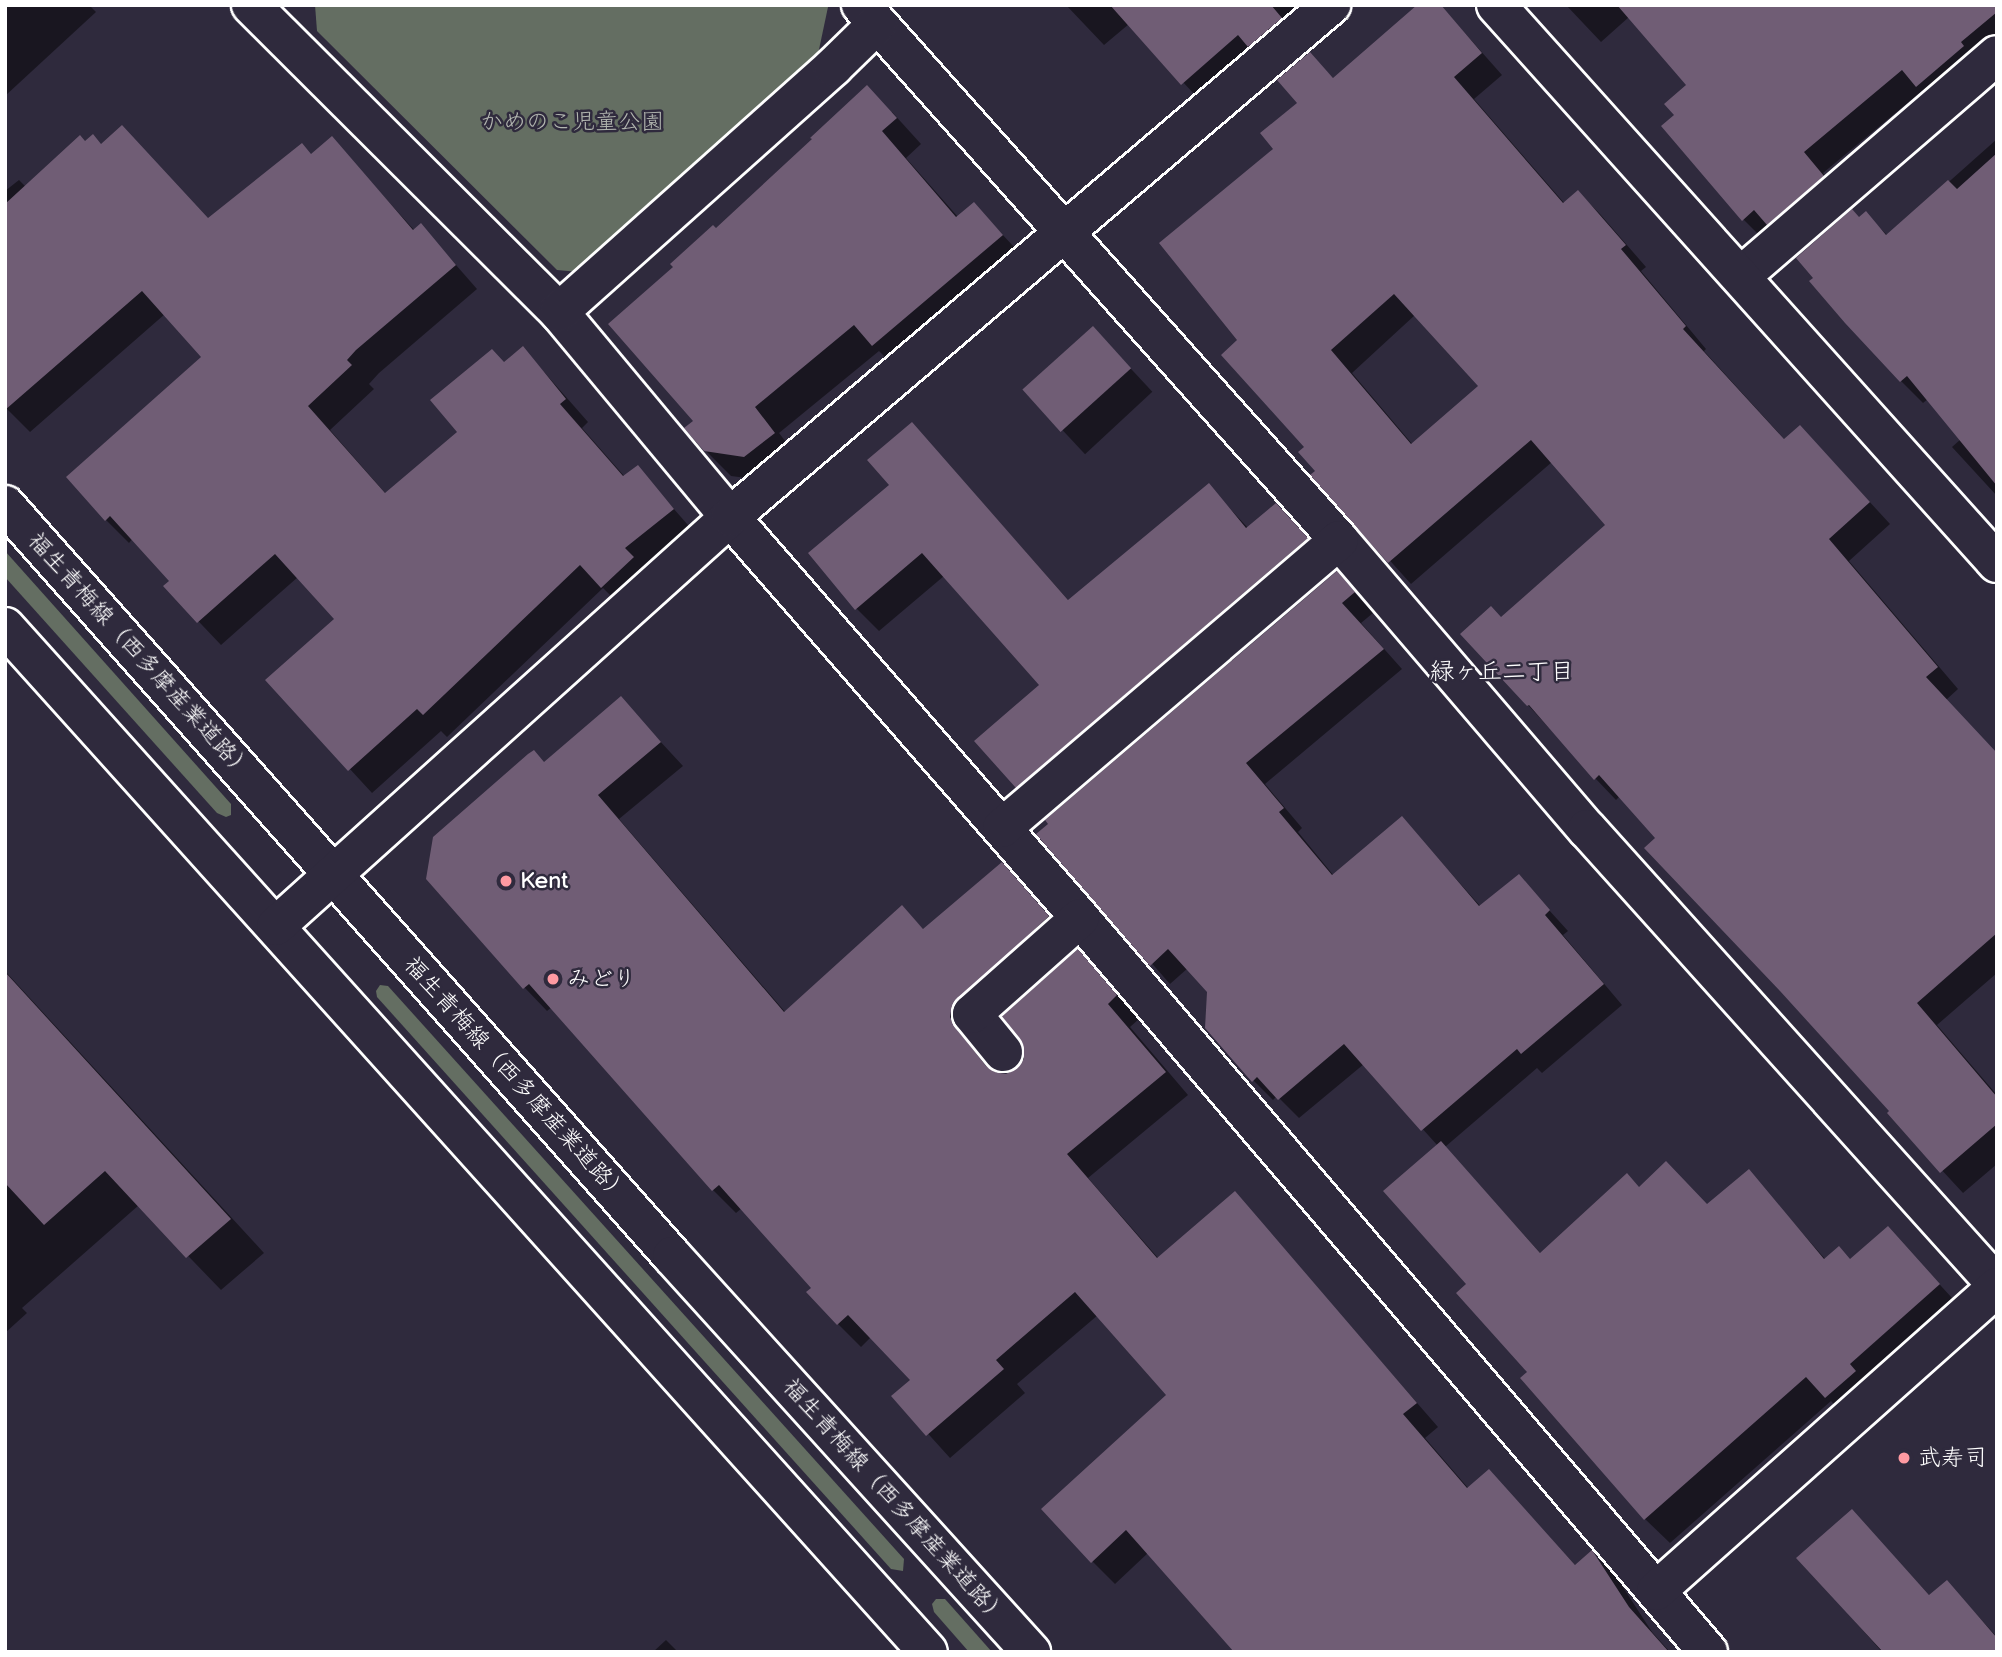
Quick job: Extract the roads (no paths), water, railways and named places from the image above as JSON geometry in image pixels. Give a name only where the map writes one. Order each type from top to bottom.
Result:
[{"type":"street","points":[[276,926],[335,876],[730,517],[1331,5]]},
{"type":"street","points":[[1496,5],[1997,563]]},
{"type":"street","points":[[266,11],[559,312],[730,517],[1080,918],[1708,1652]]},
{"type":"street","points":[[559,312],[833,67],[869,14],[1339,540],[1587,829],[1997,1286],[1656,1591]]},
{"type":"street","points":[[1741,276],[1997,55]]},
{"type":"street","name":"福生青梅線（西多摩産業道路）","points":[[5,505],[672,1256],[1031,1652]]},
{"type":"street","points":[[1002,828],[1339,540]]},
{"type":"street","points":[[5,627],[928,1652]]},
{"type":"street","points":[[1003,1052],[972,1014],[1080,918]]},
{"type":"place","name":"Kent","points":[[506,881]]},
{"type":"place","name":"みどり","points":[[553,979]]},
{"type":"place","name":"武寿司","points":[[1904,1458]]},
{"type":"district","name":"緑ヶ丘二丁目","points":[[1502,672]]},
{"type":"park label","name":"かめのこ児童公園","points":[[572,122]]}]
